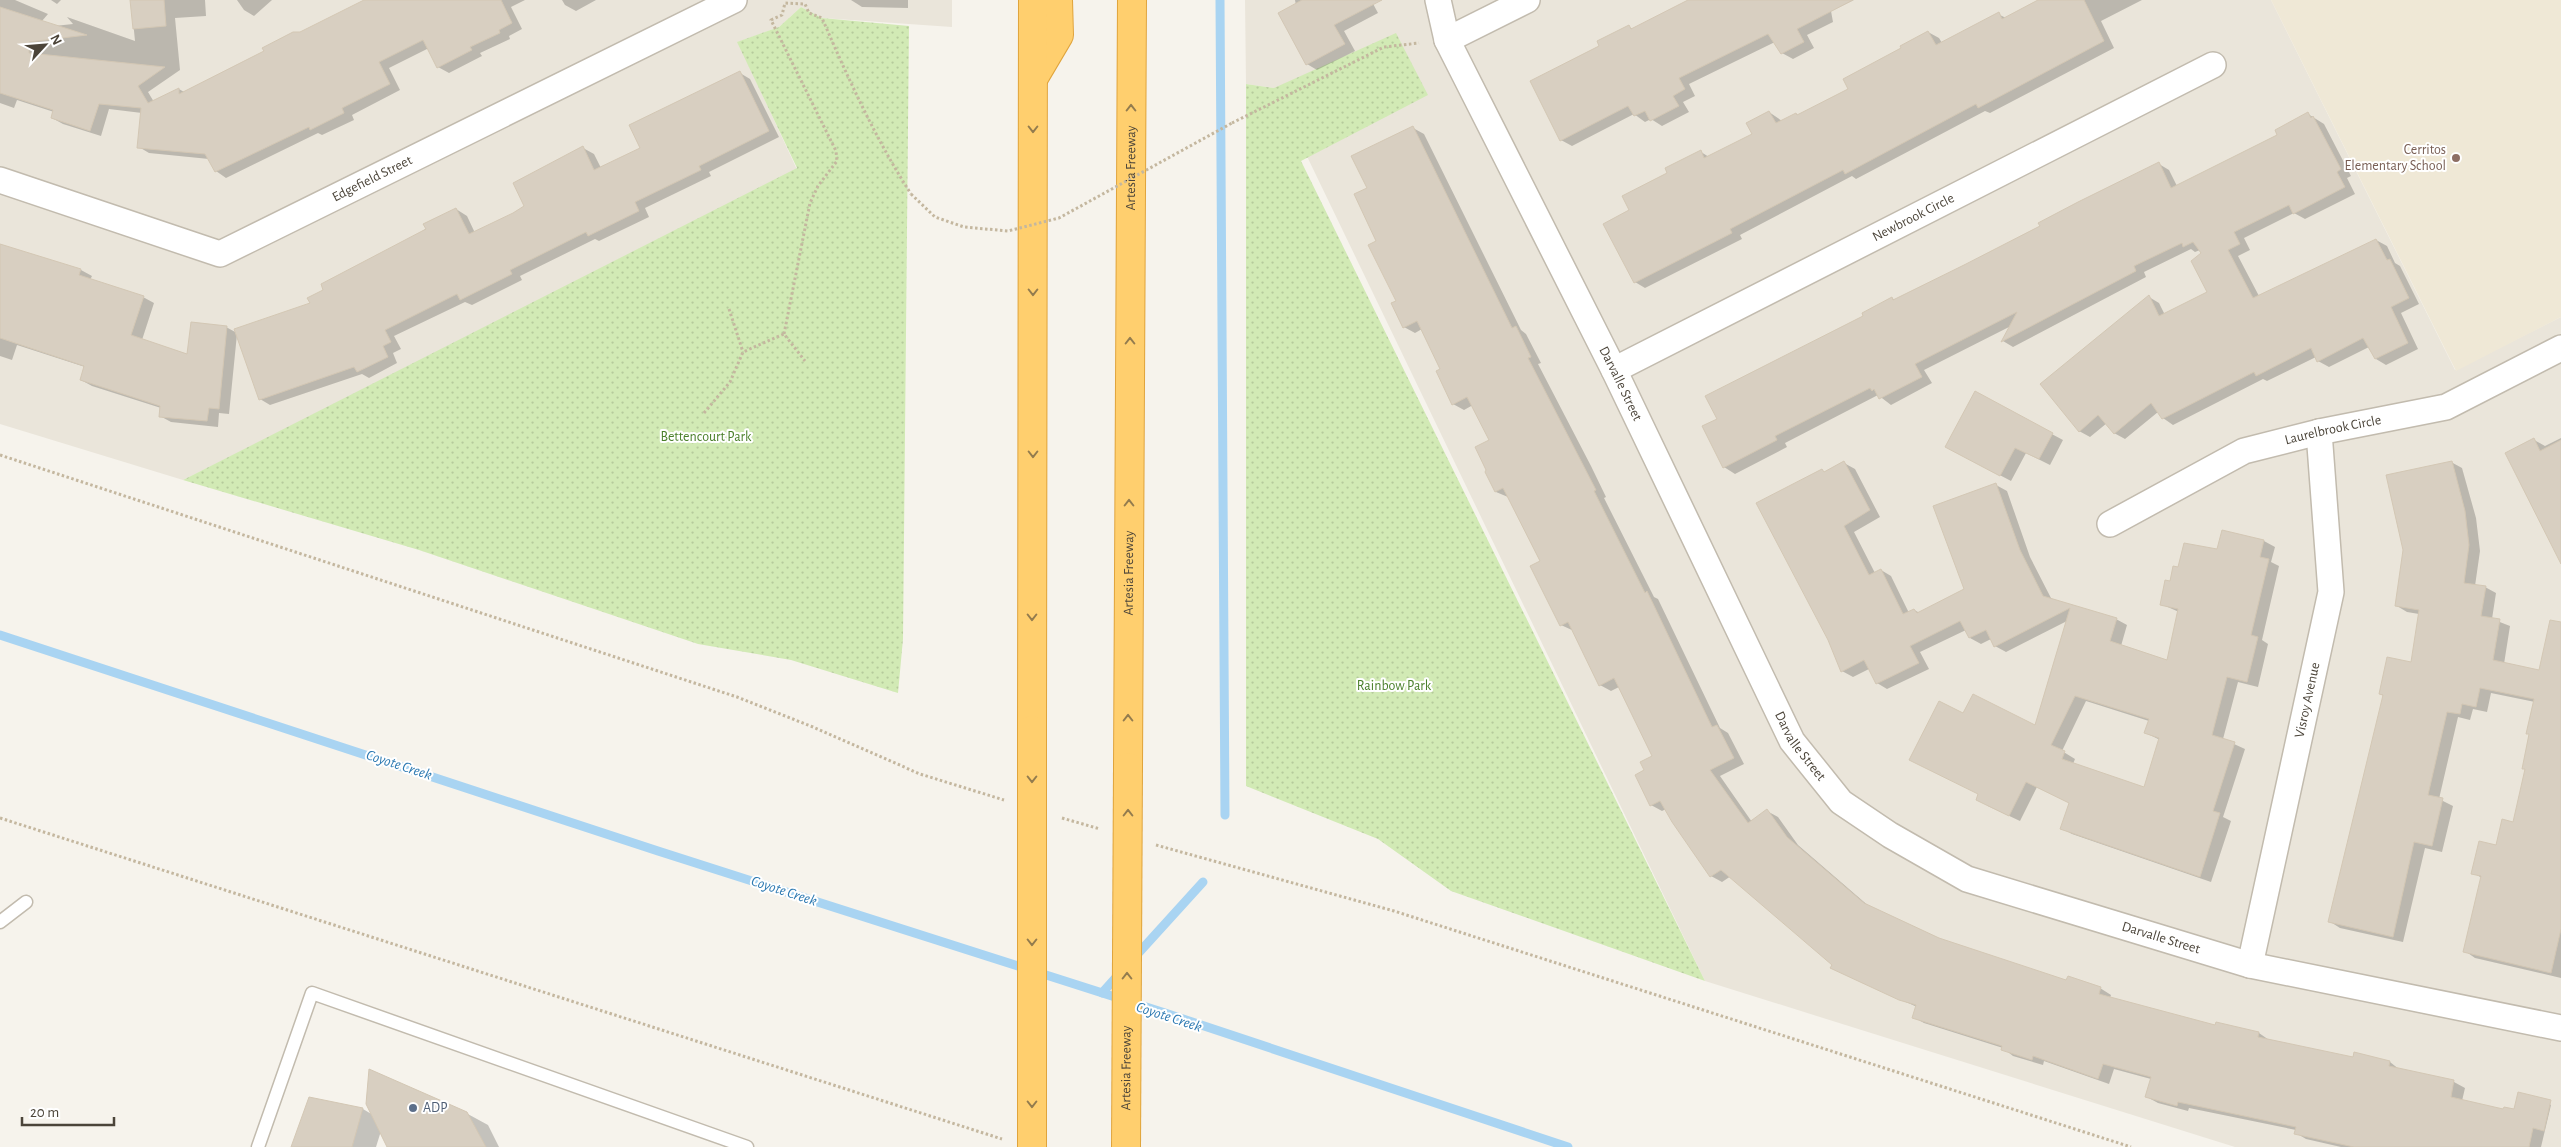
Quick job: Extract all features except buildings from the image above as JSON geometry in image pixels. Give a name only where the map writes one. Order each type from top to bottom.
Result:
[{"type":"highway","points":[[1019,1144],[1032,730],[1033,0]]},
{"type":"highway","points":[[1033,80],[1059,35],[1058,0]]},
{"type":"highway","name":"Artesia Freeway","points":[[1126,1147],[1132,0]]},
{"type":"street","name":"Edgefield Street","points":[[0,180],[220,254],[734,0]]},
{"type":"street","name":"Darvalle Street","points":[[1438,0],[1447,40],[1614,370],[1792,742],[1841,802],[1890,835],[1967,879],[2250,965],[2561,1028]]},
{"type":"street","points":[[1447,40],[1526,0]]},
{"type":"street","name":"Newbrook Circle","points":[[1614,370],[2213,65]]},
{"type":"street","name":"Laurelbrook Circle","points":[[2110,524],[2244,451],[2319,432],[2446,407],[2561,348]]},
{"type":"street","name":"Visroy Avenue","points":[[2250,965],[2331,592],[2319,432]]},
{"type":"lane","points":[[0,922],[26,902]]},
{"type":"lane","points":[[258,1147],[312,993],[747,1147]]},
{"type":"path","points":[[805,361],[784,334],[810,203],[818,186],[837,161],[836,151],[771,20],[782,15],[785,3],[804,4],[809,13],[822,18],[847,77],[891,164],[911,194],[935,217],[964,227],[1008,231],[1058,218],[1232,123],[1384,47],[1447,40]]},
{"type":"path","points":[[704,413],[730,382],[743,352],[728,309]]},
{"type":"path","points":[[743,352],[784,334]]},
{"type":"path","points":[[0,818],[1019,1144]]},
{"type":"shaded area","points":[[0,0],[952,0],[952,27],[822,18],[801,7],[779,27],[738,42],[799,174],[183,480],[0,424]]},
{"type":"shaded area","points":[[1245,0],[2271,0],[2455,370],[2561,317],[2561,1147],[2235,1147],[1705,981],[1274,88],[1246,84]]},
{"type":"shaded area","name":"Cerritos Elementary School","points":[[2271,0],[2561,0],[2561,317],[2456,371]]},
{"type":"green space","name":"Bettencourt Park","points":[[801,7],[822,18],[909,26],[903,639],[898,693],[791,660],[698,644],[419,550],[183,480],[797,168],[737,42],[779,27]]},
{"type":"green space","name":"Rainbow Park","points":[[1396,33],[1428,95],[1301,161],[1705,981],[1451,891],[1378,839],[1246,786],[1246,84],[1274,88]]},
{"type":"waterway","points":[[1220,0],[1225,815]]},
{"type":"waterway","name":"Coyote Creek","points":[[0,635],[658,851],[1165,1013],[1568,1147]]},
{"type":"waterway","points":[[1134,958],[1203,882]]},
{"type":"waterway","points":[[1102,993],[1120,973]]},
{"type":"place","name":"Cerritos Elementary School","points":[[2456,158]]},
{"type":"place","name":"ADP","points":[[413,1108]]}]
